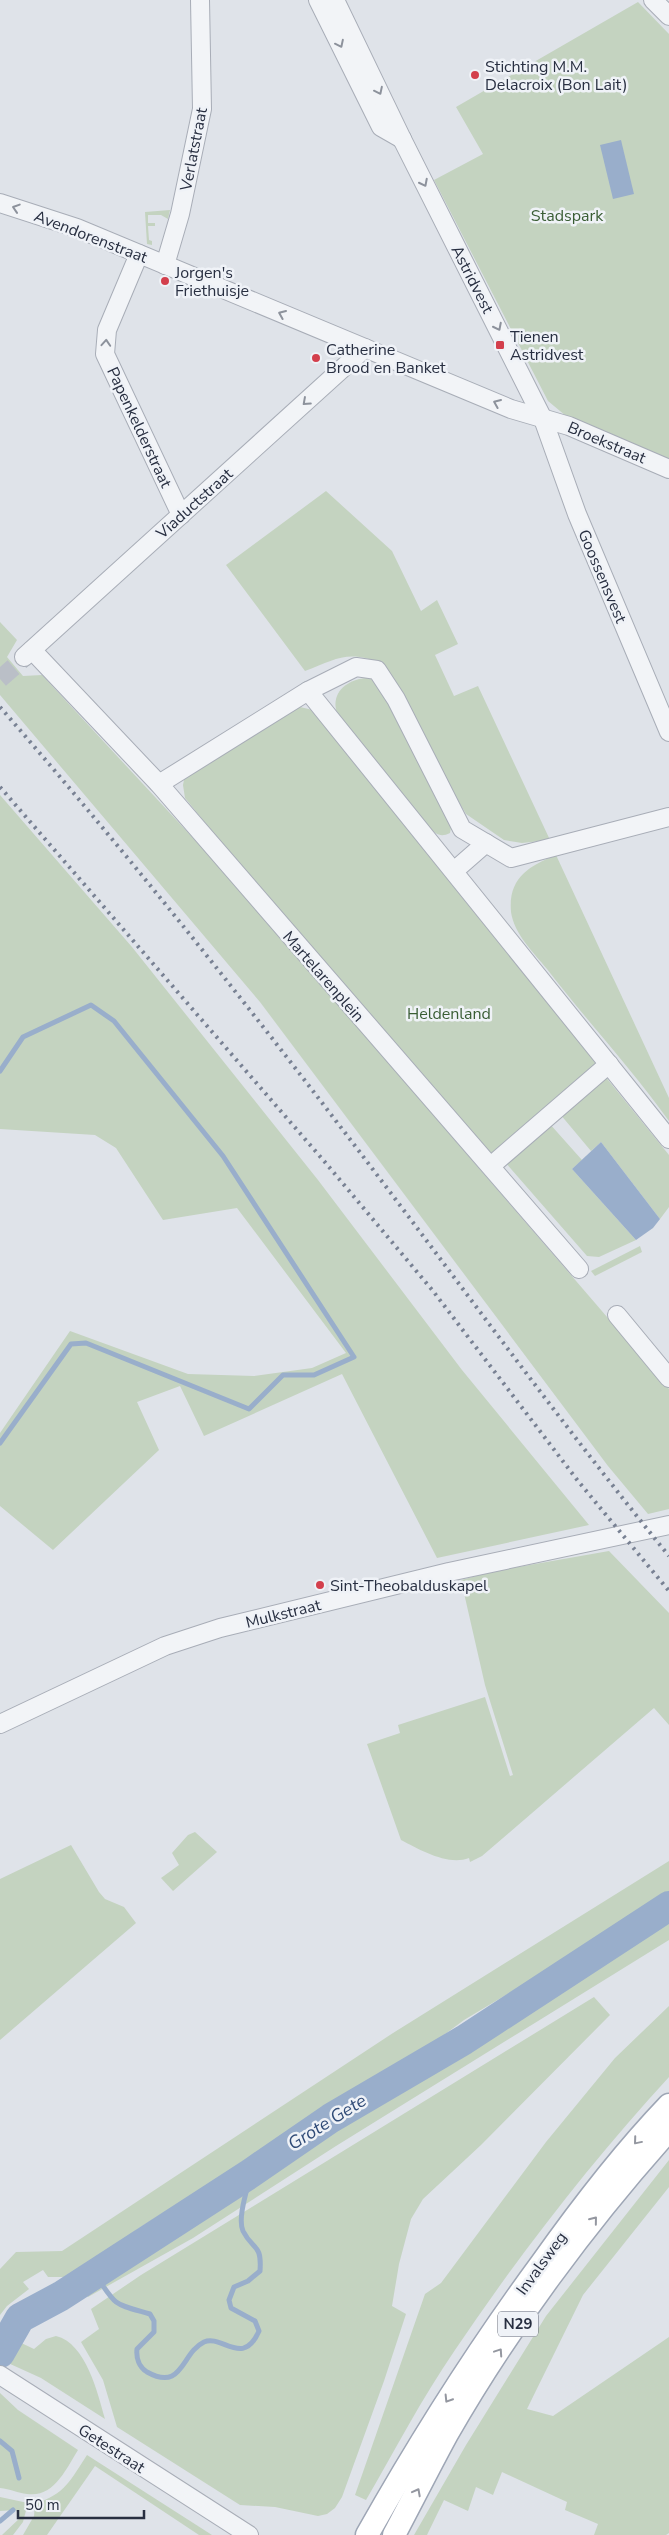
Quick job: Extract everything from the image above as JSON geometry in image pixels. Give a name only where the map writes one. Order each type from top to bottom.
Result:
[{"type":"main road","name":"Invalsweg","points":[[367,2535],[421,2442],[501,2318],[580,2209],[669,2104]]},
{"type":"main road","name":"Invalsweg","points":[[394,2535],[448,2434],[511,2334],[592,2222],[669,2130]]},
{"type":"street","name":"Verlatstraat","points":[[165,265],[180,214],[202,109],[200,0]]},
{"type":"street","points":[[318,0],[381,127],[402,139]]},
{"type":"street","name":"Astridvest","points":[[335,0],[402,139],[543,419]]},
{"type":"street","points":[[653,0],[669,16]]},
{"type":"street","name":"Avendorenstraat","points":[[0,203],[77,228],[511,409],[543,419]]},
{"type":"street","name":"Papenkelderstraat","points":[[139,254],[107,330],[105,354],[181,514]]},
{"type":"street","name":"Viaductstraat","points":[[28,654],[365,348]]},
{"type":"street","name":"Broekstraat","points":[[543,419],[570,426],[669,468]]},
{"type":"street","name":"Goossensvest","points":[[543,419],[577,514],[669,732]]},
{"type":"street","name":"Martelarenplein","points":[[28,654],[159,784],[346,1002],[492,1166],[579,1269]]},
{"type":"street","points":[[159,784],[308,691],[356,667],[377,670],[396,699],[462,829],[511,858],[669,816]]},
{"type":"street","points":[[308,691],[669,1139]]},
{"type":"street","points":[[454,871],[486,843]]},
{"type":"street","points":[[492,1166],[609,1064]]},
{"type":"street","points":[[618,1318],[669,1378]]},
{"type":"street","name":"Mulkstraat","points":[[0,1724],[165,1646],[220,1628],[449,1572],[669,1526]]},
{"type":"street","name":"Getestraat","points":[[0,2375],[249,2535]]},
{"type":"green space","name":"Stadspark","points":[[638,2],[669,34],[669,461],[572,421],[548,401],[434,180],[483,154],[456,107]]},
{"type":"green space","points":[[170,210],[168,219],[161,215],[148,215],[148,223],[155,223],[155,226],[148,226],[149,240],[152,241],[152,245],[147,244],[145,212]]},
{"type":"green space","points":[[326,491],[392,551],[421,611],[437,600],[458,644],[435,655],[454,696],[478,686],[550,840],[522,843],[504,840],[466,814],[378,662],[367,658],[349,657],[333,660],[305,671],[226,565]]},
{"type":"green space","points":[[0,622],[17,640],[7,657],[23,676],[42,675],[219,866],[669,1389],[669,1509],[648,1514],[608,1466],[260,1002],[0,695]]},
{"type":"green space","points":[[367,678],[377,681],[452,822],[450,833],[438,834],[429,827],[337,713],[336,699],[342,688],[353,681]]},
{"type":"green space","name":"Heldenland","points":[[300,707],[317,711],[600,1062],[490,1155],[242,868],[185,798],[183,785],[185,775]]},
{"type":"green space","points":[[0,795],[132,947],[318,1180],[462,1370],[589,1525],[437,1558],[342,1374],[204,1436],[180,1386],[137,1402],[159,1450],[53,1550],[0,1506],[0,1433],[70,1331],[188,1374],[254,1376],[312,1368],[346,1353],[237,1208],[163,1220],[116,1148],[95,1135],[0,1129]]},
{"type":"green space","points":[[556,855],[669,1098],[669,1121],[640,1082],[531,950],[516,928],[511,912],[511,900],[517,882],[529,869]]},
{"type":"green space","points":[[604,1075],[669,1155],[669,1207],[660,1219],[601,1142],[591,1151],[560,1114]]},
{"type":"green space","points":[[549,1123],[582,1160],[572,1169],[636,1240],[599,1257],[587,1256],[505,1162]]},
{"type":"green space","points":[[640,1246],[642,1252],[595,1276],[591,1271]]},
{"type":"green space","points":[[609,1551],[669,1613],[669,1725],[654,1708],[482,1856],[470,1862],[469,1858],[452,1860],[434,1856],[401,1840],[367,1744],[400,1733],[398,1725],[485,1697],[510,1776],[513,1775],[485,1685],[461,1580],[495,1571]]},
{"type":"green space","points":[[195,1832],[217,1852],[173,1891],[161,1878],[179,1865],[172,1853],[188,1835]]},
{"type":"green space","points":[[71,1845],[99,1892],[105,1899],[124,1907],[136,1923],[0,2040],[0,1879]]},
{"type":"green space","points":[[669,1861],[669,1898],[464,2020],[421,2052],[139,2228],[75,2275],[70,2277],[48,2277],[43,2270],[23,2282],[29,2289],[7,2306],[0,2315],[0,2269],[16,2252],[62,2251],[393,2033]]},
{"type":"green space","points":[[669,1919],[669,1940],[336,2146],[193,2238],[88,2297],[82,2289],[214,2204],[243,2190],[526,2007]]},
{"type":"green space","points":[[594,1997],[610,2015],[481,2145],[423,2199],[411,2219],[399,2264],[392,2306],[406,2314],[342,2497],[335,2508],[327,2514],[318,2516],[275,2507],[240,2505],[117,2427],[103,2380],[81,2342],[99,2329],[91,2309],[141,2275]]},
{"type":"green space","points":[[669,2006],[669,2077],[584,2176],[504,2279],[431,2387],[366,2500],[355,2495],[425,2294],[441,2283],[546,2142],[615,2058]]},
{"type":"green space","points":[[669,2160],[669,2187],[583,2295],[527,2409],[553,2416],[669,2337],[669,2533],[666,2535],[594,2535],[598,2524],[565,2510],[567,2502],[502,2472],[493,2495],[476,2487],[468,2511],[444,2500],[427,2535],[414,2535],[466,2445],[546,2316]]},
{"type":"green space","points":[[56,2336],[75,2348],[83,2359],[99,2396],[105,2419],[41,2378],[8,2363],[11,2358],[7,2355],[15,2340],[34,2349],[46,2339]]},
{"type":"green space","points":[[0,2393],[18,2410],[78,2450],[58,2481],[45,2491],[27,2494],[0,2488]]},
{"type":"green space","points":[[87,2455],[212,2535],[199,2535],[95,2466],[47,2535],[23,2535],[34,2516],[35,2503],[54,2496],[60,2491],[71,2479]]},
{"type":"green space","points":[[0,2497],[28,2503],[23,2522],[13,2535],[2,2535],[20,2518],[16,2510],[0,2511]]},
{"type":"water","points":[[621,140],[634,194],[613,199],[600,145]]},
{"type":"water","points":[[601,1142],[660,1219],[653,1228],[636,1240],[572,1169]]},
{"type":"waterway","points":[[0,1071],[23,1037],[91,1005],[114,1021],[223,1156],[354,1357],[314,1375],[283,1375],[249,1409],[86,1343],[71,1344],[0,1443]]},
{"type":"waterway","name":"Grote Gete","points":[[0,2353],[20,2318],[61,2296],[251,2173],[331,2118],[464,2040],[669,1906]]},
{"type":"waterway","points":[[95,2274],[116,2302],[128,2308],[150,2314],[154,2321],[154,2332],[137,2349],[139,2362],[147,2372],[159,2377],[168,2377],[175,2374],[196,2347],[204,2342],[218,2342],[239,2349],[246,2347],[253,2342],[259,2331],[255,2321],[231,2308],[229,2300],[234,2287],[248,2281],[260,2271],[258,2251],[243,2231],[241,2225],[242,2211],[251,2173]]},
{"type":"waterway","points":[[0,2336],[7,2340]]},
{"type":"waterway","points":[[0,2441],[12,2451],[19,2478]]},
{"type":"waterway","points":[[0,2521],[13,2510]]},
{"type":"tunnel","points":[[0,679],[24,658]]},
{"type":"railway","points":[[0,707],[94,818],[232,987],[365,1159],[553,1409],[669,1556]]},
{"type":"railway","points":[[0,787],[324,1161],[433,1291],[578,1481],[669,1591]]},
{"type":"place","name":"Stichting M.M. Delacroix (Bon Lait)","points":[[475,75]]},
{"type":"place","name":"Jorgen's Friethuisje","points":[[165,281]]},
{"type":"place","name":"Tienen Astridvest","points":[[500,345]]},
{"type":"place","name":"Catherine Brood en Banket","points":[[316,358]]},
{"type":"place","name":"Sint-Theobalduskapel","points":[[320,1585]]}]
